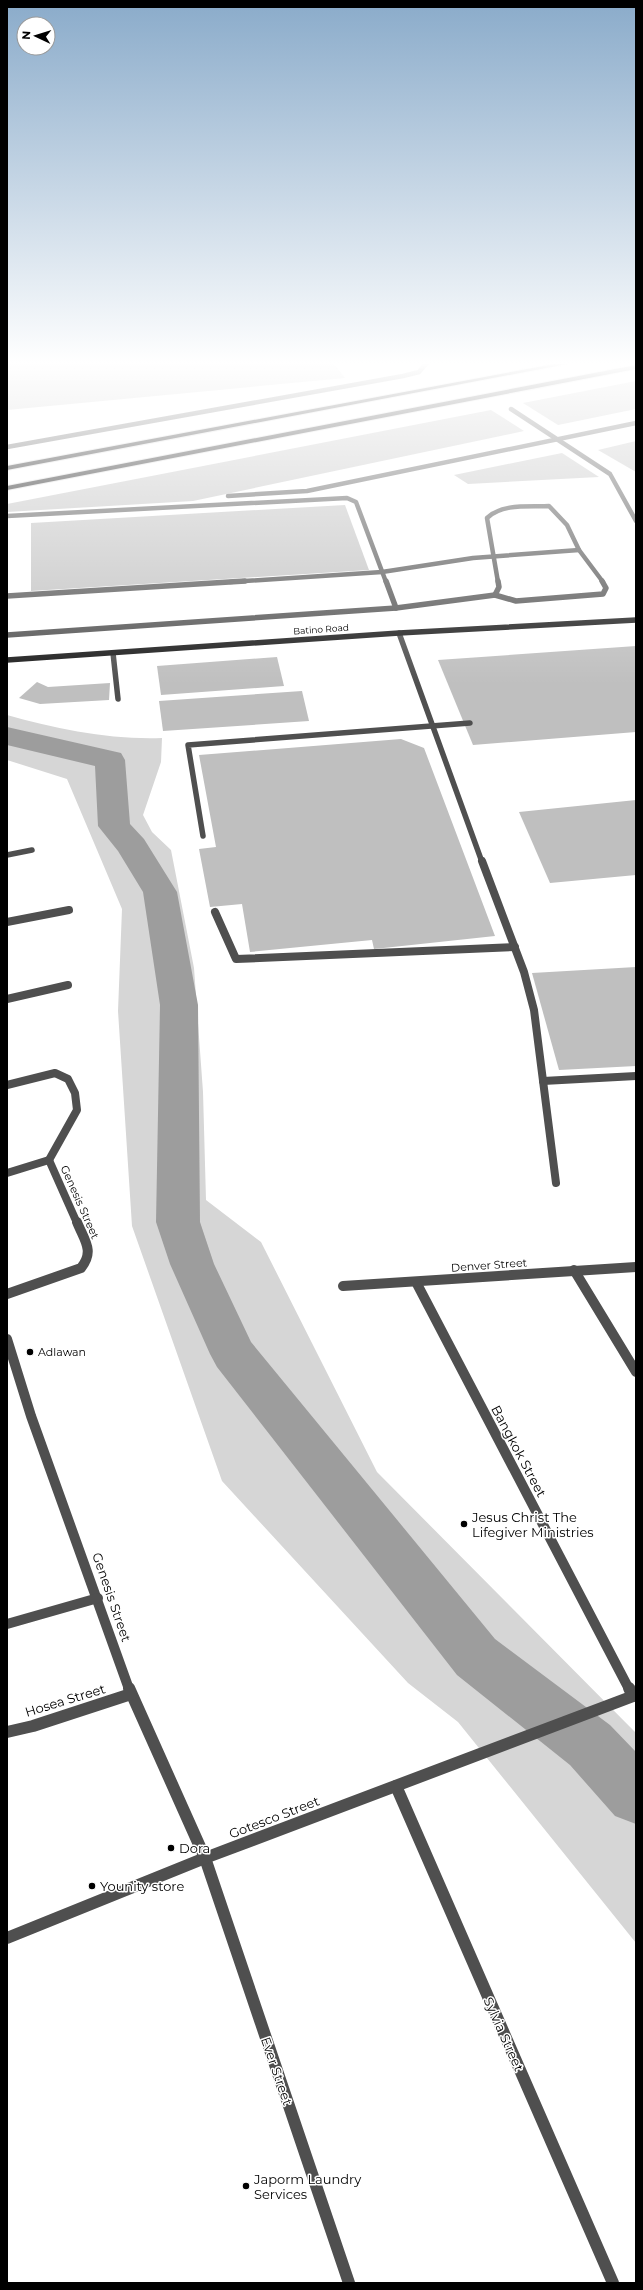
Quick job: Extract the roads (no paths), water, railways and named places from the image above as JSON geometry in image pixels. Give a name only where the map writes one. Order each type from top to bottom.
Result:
[{"type":"highway","points":[[7,488],[96,471]]},
{"type":"main road","name":"Batino Road","points":[[7,660],[399,633],[636,620]]},
{"type":"street","points":[[228,496],[307,491],[407,471]]},
{"type":"street","points":[[605,471],[610,474],[636,521]]},
{"type":"street","points":[[7,516],[347,498],[356,502],[396,608]]},
{"type":"street","points":[[7,635],[396,608],[495,595],[516,600],[603,594],[606,588],[601,579],[578,550],[567,525],[549,506],[498,509],[490,513],[487,518],[495,556],[499,587],[495,595]]},
{"type":"street","points":[[7,596],[382,572],[495,556],[578,550]]},
{"type":"street","points":[[399,633],[432,726],[524,972],[534,1010],[556,1183]]},
{"type":"street","points":[[113,653],[118,699]]},
{"type":"street","points":[[203,836],[188,745],[470,723]]},
{"type":"street","points":[[7,855],[32,850]]},
{"type":"street","points":[[7,922],[69,910]]},
{"type":"street","points":[[215,912],[236,959],[515,947]]},
{"type":"street","points":[[7,999],[68,985]]},
{"type":"street","points":[[7,1085],[55,1073],[68,1079],[75,1093],[77,1110],[49,1160],[7,1173]]},
{"type":"street","points":[[543,1081],[636,1076]]},
{"type":"street","name":"Genesis Street","points":[[7,1294],[81,1268],[88,1260],[89,1250],[49,1160]]},
{"type":"street","name":"Denver Street","points":[[343,1286],[636,1267]]},
{"type":"street","points":[[574,1270],[636,1372]]},
{"type":"street","name":"Bangkok Street","points":[[416,1282],[635,1695]]},
{"type":"street","name":"Genesis Street","points":[[7,1339],[31,1416],[98,1598],[131,1694],[205,1858]]},
{"type":"street","points":[[7,1624],[98,1598]]},
{"type":"street","name":"Hosea Street","points":[[7,1732],[34,1726],[131,1694]]},
{"type":"street","name":"Gotesco Street","points":[[7,1938],[205,1858],[635,1695]]},
{"type":"street","name":"Sylvia Street","points":[[396,1786],[613,2283]]},
{"type":"street","name":"Ever Street","points":[[205,1858],[349,2283]]},
{"type":"waterway","points":[[7,736],[110,760],[114,826],[132,846],[160,892],[179,1005],[178,1222],[192,1264],[233,1354],[476,1657],[590,1745],[636,1795]]},
{"type":"place","name":"Adlawan","points":[[30,1352]]},
{"type":"place","name":"Jesus Christ The Lifegiver Ministries","points":[[464,1524]]},
{"type":"place","name":"Dora","points":[[171,1848]]},
{"type":"place","name":"Younity store","points":[[92,1886]]},
{"type":"place","name":"Japorm Laundry Services","points":[[246,2186]]}]
